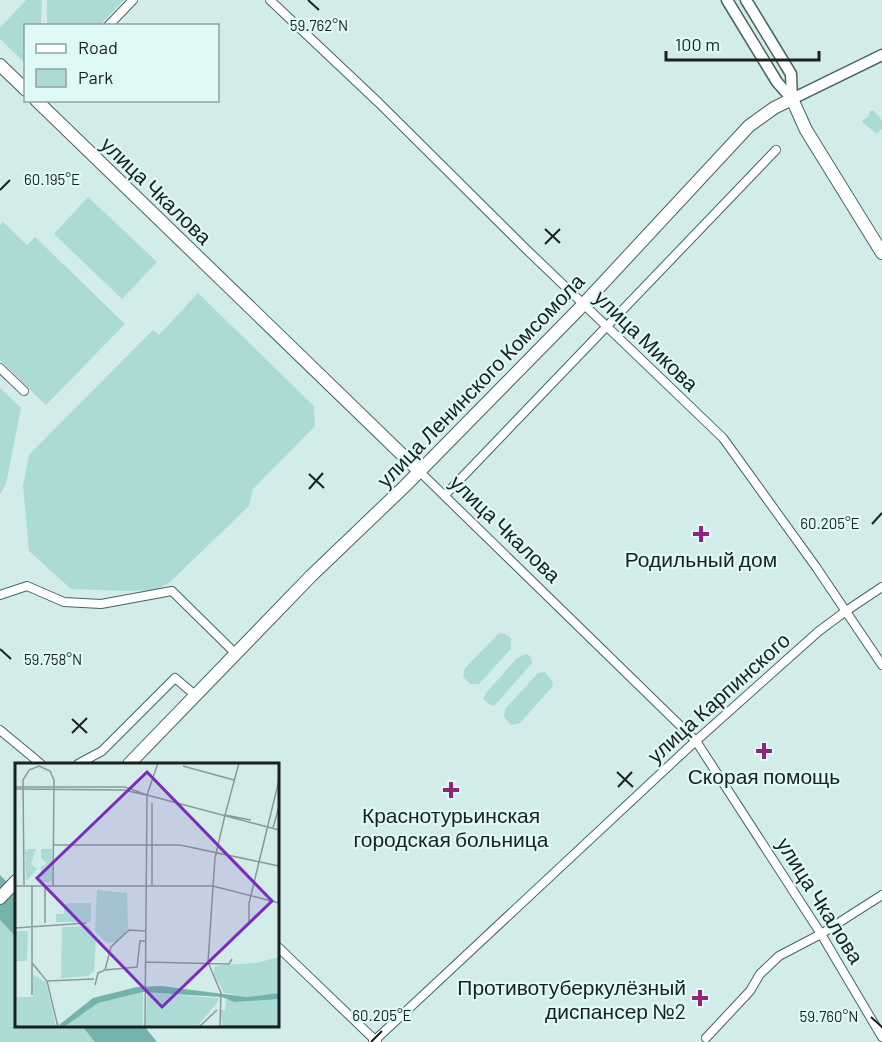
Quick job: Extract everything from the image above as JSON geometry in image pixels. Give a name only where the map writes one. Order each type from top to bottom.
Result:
[{"type":"main road","points":[[0,66],[24,88]]},
{"type":"main road","name":"улица Ленинского Комсомола","points":[[131,763],[311,576],[419,471],[583,304],[749,126],[774,108],[792,99]]},
{"type":"main road","points":[[792,99],[806,130],[882,253]]},
{"type":"main road","name":"улица Чкалова","points":[[38,102],[419,471]]},
{"type":"main road","points":[[0,898],[15,882]]},
{"type":"street","points":[[110,24],[133,0]]},
{"type":"street","name":"улица Микова","points":[[270,0],[723,438],[776,510],[882,665]]},
{"type":"street","points":[[728,0],[777,82],[792,99]]},
{"type":"street","points":[[746,0],[791,74],[792,99]]},
{"type":"street","name":"улица Ленинского Комсомола","points":[[792,99],[882,55]]},
{"type":"street","points":[[445,495],[776,150]]},
{"type":"street","points":[[0,368],[24,391]]},
{"type":"street","name":"улица Чкалова","points":[[419,471],[696,741],[821,934],[882,1037]]},
{"type":"street","points":[[0,596],[27,586],[64,602],[101,604],[172,591],[236,654]]},
{"type":"street","name":"улица Карпинского","points":[[375,1041],[696,741],[819,631],[882,587]]},
{"type":"street","points":[[81,763],[102,751],[175,678],[195,695]]},
{"type":"street","points":[[0,730],[39,763]]},
{"type":"street","points":[[705,1038],[750,991],[760,974],[779,956],[821,934],[882,895]]},
{"type":"street","points":[[279,948],[375,1041]]},
{"type":"green space","points":[[26,0],[42,0],[41,24],[24,24],[24,62],[0,39],[0,28]]},
{"type":"green space","points":[[47,0],[124,0],[101,24],[47,24]]},
{"type":"green space","points":[[873,110],[882,120],[882,129],[877,134],[862,120],[868,117],[870,111]]},
{"type":"green space","points":[[88,197],[157,262],[122,299],[54,234]]},
{"type":"green space","points":[[3,222],[27,245],[35,237],[125,324],[46,405],[0,360],[0,225]]},
{"type":"green space","points":[[198,293],[314,406],[315,426],[253,489],[249,506],[170,582],[157,590],[71,589],[29,551],[23,486],[29,455],[153,330],[159,335]]},
{"type":"green space","points":[[0,388],[21,408],[6,484],[0,494]]},
{"type":"green space","points":[[499,633],[511,638],[511,649],[479,684],[470,684],[463,676],[465,668]]},
{"type":"green space","points":[[526,654],[530,656],[532,663],[495,705],[492,706],[483,699],[517,658]]},
{"type":"green space","points":[[545,672],[553,682],[552,687],[520,723],[511,725],[504,717],[505,709],[538,673]]},
{"type":"green space","points":[[0,920],[15,936],[15,1027],[83,1027],[95,1042],[0,1042]]},
{"type":"water","points":[[0,875],[15,890],[15,936],[0,920]]},
{"type":"water","points":[[83,1027],[145,1027],[157,1042],[95,1042]]},
{"type":"place","name":"Родильный дом","points":[[701,534]]},
{"type":"place","name":"Скорая помощь","points":[[764,751]]},
{"type":"place","name":"Краснотурьинская городская больница","points":[[451,790]]},
{"type":"place","name":"Противотуберкулёзный диспансер №2","points":[[700,998]]}]
